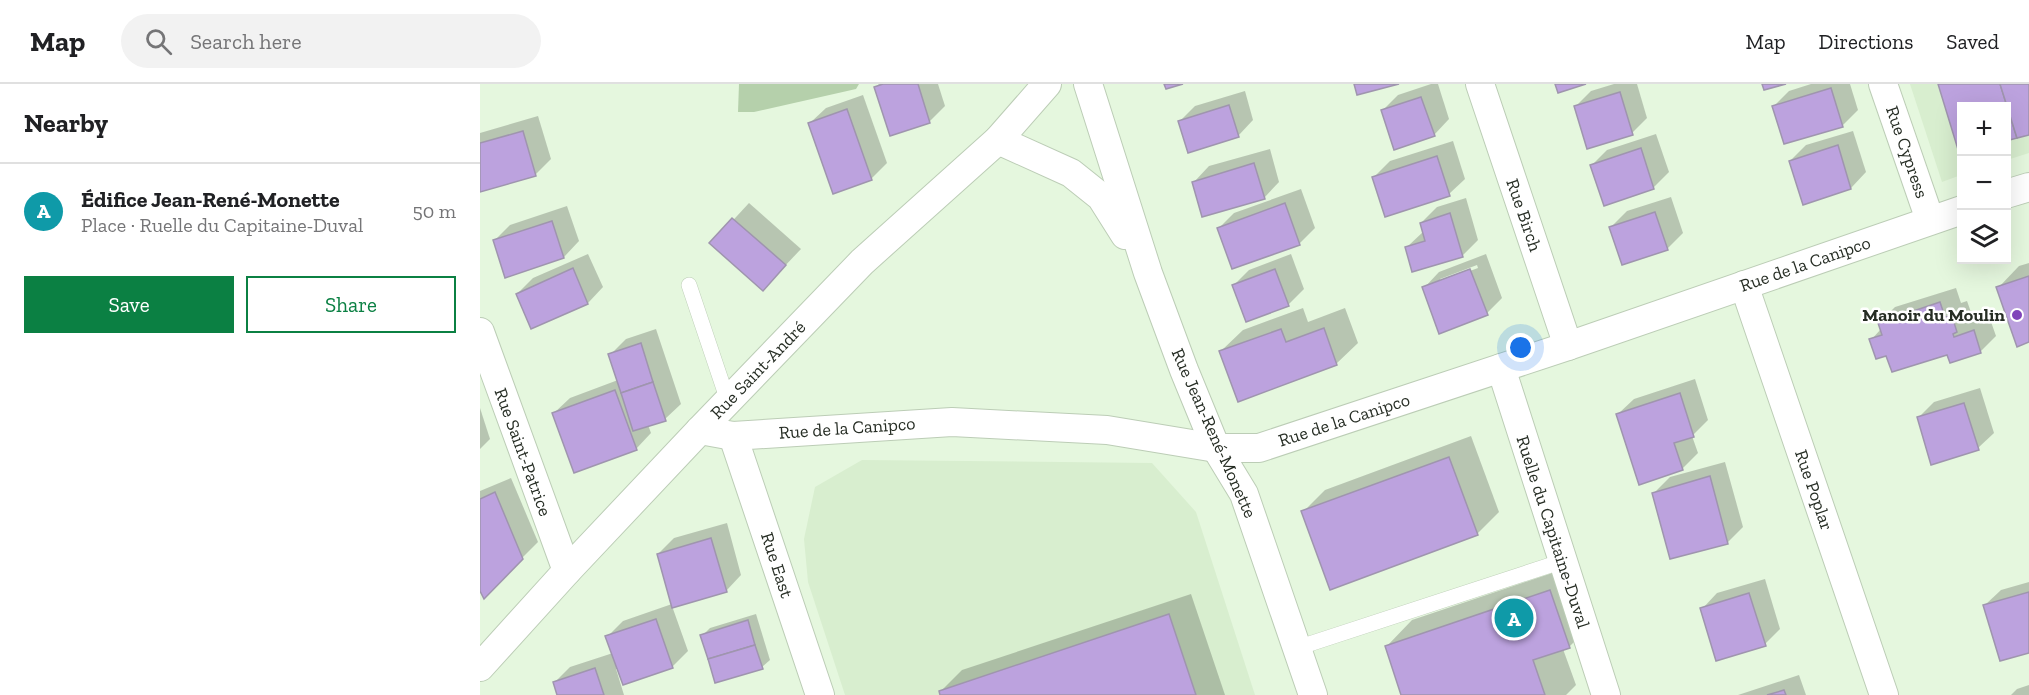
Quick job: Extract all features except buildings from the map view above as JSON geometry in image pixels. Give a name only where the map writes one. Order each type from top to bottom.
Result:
[{"type":"street","name":"Rue Saint-André","points":[[480,667],[567,571],[862,262],[998,140],[1047,84]]},
{"type":"street","name":"Rue Jean-René-Monette","points":[[1088,84],[1148,273],[1216,448],[1244,495],[1313,695]]},
{"type":"street","name":"Rue Birch","points":[[1480,84],[1568,345]]},
{"type":"street","name":"Rue Cypress","points":[[1883,84],[1930,220]]},
{"type":"street","name":"Rue Jean-René-Monette","points":[[998,140],[1071,173],[1101,197],[1148,273]]},
{"type":"street","points":[[2011,193],[2029,187]]},
{"type":"street","name":"Rue de la Canipco","points":[[700,430],[734,436],[952,422],[1107,430],[1216,448],[1259,448],[1501,368],[1957,212]]},
{"type":"street","name":"Rue Poplar","points":[[1744,285],[1884,695]]},
{"type":"street","name":"Rue Saint-Patrice","points":[[480,332],[567,571]]},
{"type":"street","name":"Ruelle du Capitaine-Duval","points":[[1501,368],[1606,695]]},
{"type":"street","name":"Rue East","points":[[734,436],[820,695]]},
{"type":"lane","points":[[689,285],[728,401]]},
{"type":"lane","points":[[1297,648],[1563,561]]},
{"type":"shaded area","points":[[739,84],[859,84],[856,89],[754,112],[738,112]]},
{"type":"shaded area","points":[[1910,84],[2029,84],[2029,153],[2011,159],[2011,102],[1957,102],[1957,176],[1942,182]]},
{"type":"shaded area","points":[[862,460],[1152,463],[1196,512],[1255,695],[845,695],[808,582],[804,539],[815,487]]},
{"type":"place","name":"Manoir du Moulin","points":[[2017,315]]},
{"type":"place","name":"Édifice Jean-René-Monette","points":[[1514,618]]}]
